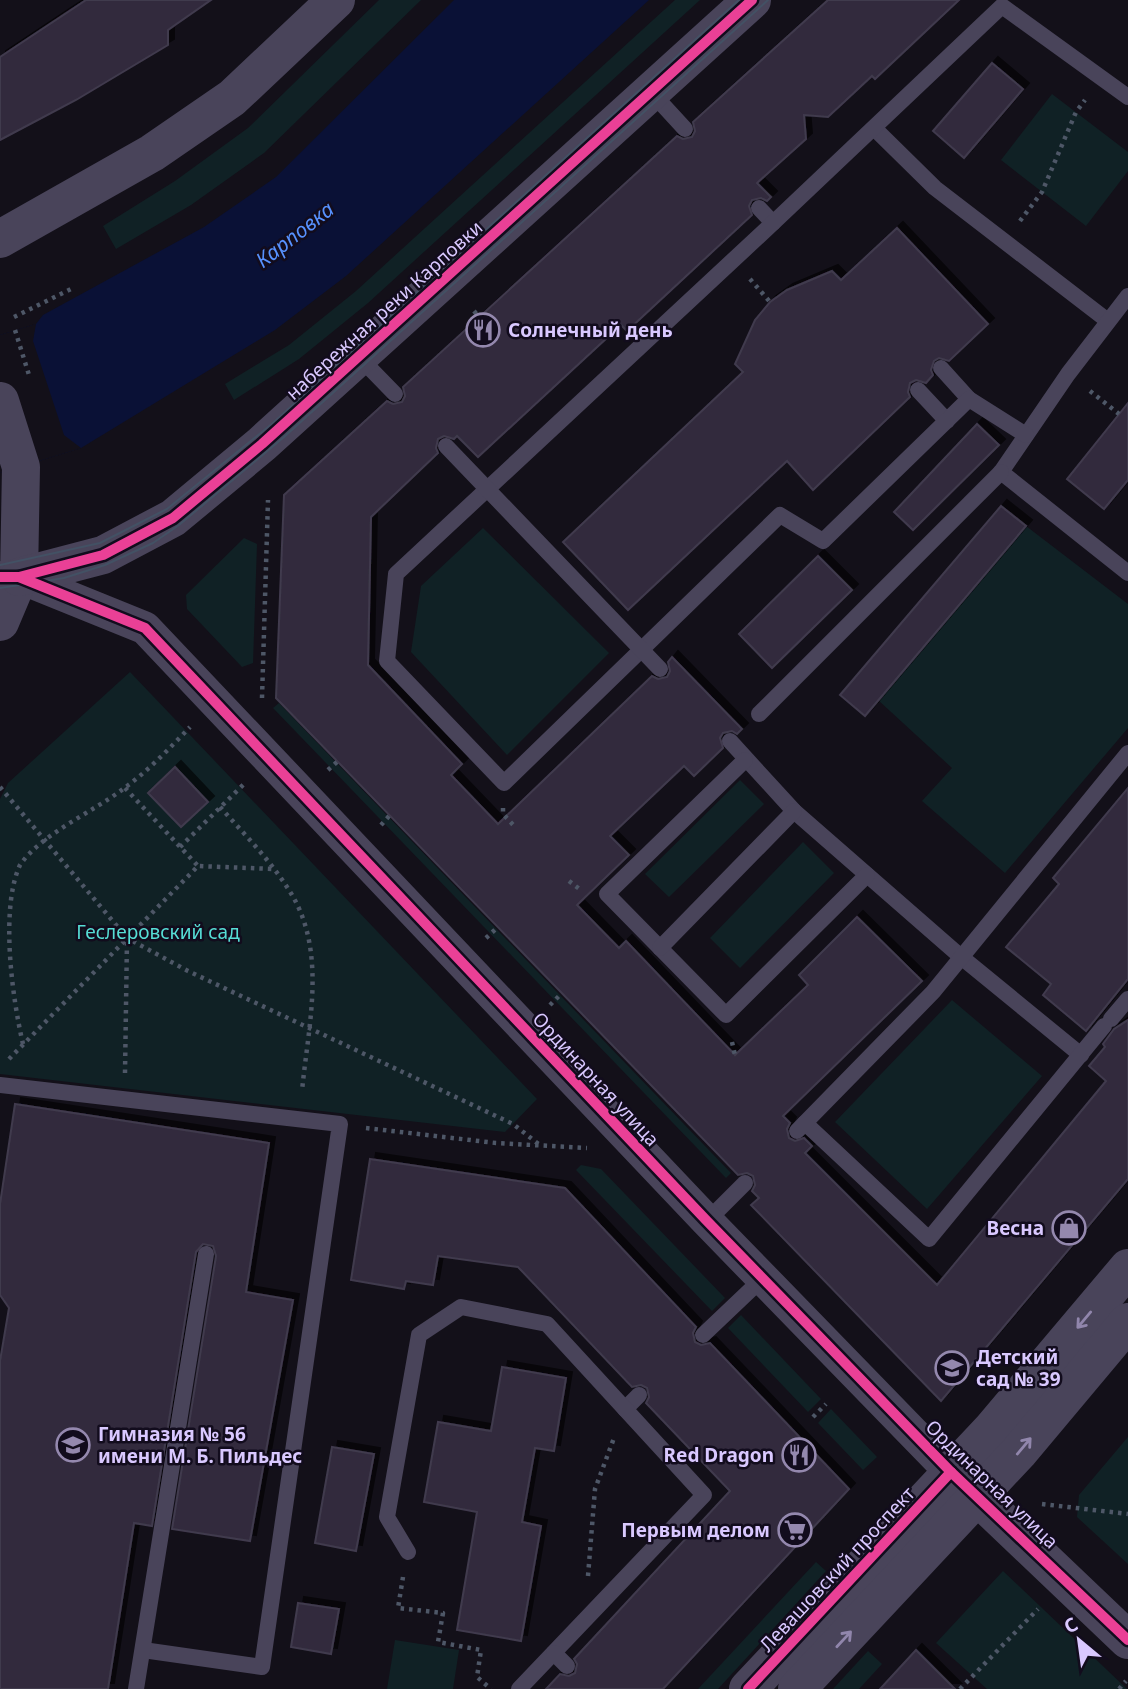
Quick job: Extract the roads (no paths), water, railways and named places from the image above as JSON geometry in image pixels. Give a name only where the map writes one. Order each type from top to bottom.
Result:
[{"type":"street","points":[[0,239],[152,153],[232,98],[336,0]]},
{"type":"street","name":"набережная реки Карповки","points":[[9,577],[103,555],[173,518],[359,357],[752,0]]},
{"type":"street","points":[[0,401],[21,467],[9,577],[0,622]]},
{"type":"street","points":[[0,543],[9,577]]},
{"type":"street","name":"Ординарная улица","points":[[9,577],[145,628],[707,1221],[965,1485],[1128,1640]]},
{"type":"street","name":"Левашовский проспект","points":[[797,1689],[965,1485],[1128,1268]]},
{"type":"street","name":"Левашовский проспект","points":[[748,1689],[965,1485],[1128,1321]]},
{"type":"lane","points":[[970,399],[823,541],[780,515],[640,648],[504,783],[387,661],[396,574],[774,223],[1002,6],[1128,97]]},
{"type":"lane","points":[[651,92],[685,129]]},
{"type":"lane","points":[[874,128],[935,188],[1108,321]]},
{"type":"lane","points":[[760,208],[774,223]]},
{"type":"lane","points":[[759,714],[1001,472],[1068,374],[1128,296]]},
{"type":"lane","points":[[359,357],[395,394]]},
{"type":"lane","points":[[941,368],[970,399],[1026,435]]},
{"type":"lane","points":[[918,390],[947,421]]},
{"type":"lane","points":[[446,446],[660,669]]},
{"type":"lane","points":[[1001,472],[1128,573]]},
{"type":"lane","points":[[730,741],[794,811],[960,956],[1081,1055]]},
{"type":"lane","points":[[1128,753],[933,992],[801,1127],[929,1239],[1128,999]]},
{"type":"lane","points":[[745,760],[607,894],[726,1015],[867,875]]},
{"type":"lane","points":[[660,948],[794,811]]},
{"type":"lane","points":[[0,1086],[340,1124],[262,1667],[143,1650]]},
{"type":"lane","points":[[707,1221],[745,1183]]},
{"type":"lane","points":[[136,1689],[206,1254]]},
{"type":"lane","points":[[703,1335],[763,1278]]},
{"type":"lane","points":[[408,1552],[387,1517],[419,1335],[461,1307],[547,1324],[704,1495],[519,1689]]},
{"type":"lane","points":[[625,1409],[639,1395]]},
{"type":"lane","points":[[554,1653],[567,1666]]},
{"type":"water","name":"Карповка","points":[[454,0],[649,0],[346,276],[275,330],[81,448],[0,473],[0,335],[36,324],[43,315],[204,227],[276,177]]},
{"type":"tram line","points":[[0,565],[100,543],[167,509],[273,423],[739,0]]},
{"type":"tram line","points":[[0,588],[64,578],[105,565],[153,543],[179,525],[284,437],[768,0]]},
{"type":"place","name":"Солнечный день","points":[[483,330]]},
{"type":"place","name":"Весна","points":[[1069,1228]]},
{"type":"place","name":"Детский сад № 39","points":[[952,1368]]},
{"type":"place","name":"Гимназия № 56 имени М. Б. Пильдес","points":[[73,1445]]},
{"type":"place","name":"Red Dragon","points":[[799,1455]]},
{"type":"place","name":"Первым делом","points":[[795,1530]]},
{"type":"park label","name":"Геслеровский сад","points":[[158,932]]}]
